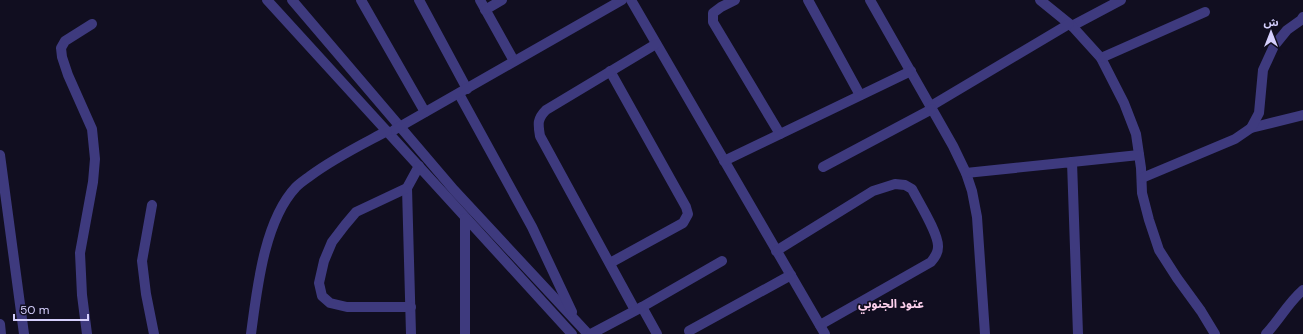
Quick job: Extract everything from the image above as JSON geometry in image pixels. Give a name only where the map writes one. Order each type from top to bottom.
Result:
[{"type":"street","points":[[267,0],[572,334]]},
{"type":"street","points":[[292,0],[454,190],[588,334]]},
{"type":"street","points":[[361,0],[424,112]]},
{"type":"street","points":[[419,0],[532,227],[576,320]]},
{"type":"street","points":[[480,0],[514,61]]},
{"type":"street","points":[[485,10],[502,0]]},
{"type":"street","points":[[251,334],[268,239],[280,209],[296,187],[324,166],[400,127],[622,0]]},
{"type":"street","points":[[631,0],[776,251],[791,275],[822,330],[932,262],[936,256],[938,247],[936,236],[912,189],[905,185],[895,184],[873,192],[776,251]]},
{"type":"street","points":[[735,0],[721,6],[713,13],[713,22],[780,134]]},
{"type":"street","points":[[808,0],[860,95]]},
{"type":"street","points":[[870,0],[953,146],[966,173],[972,191],[977,217],[985,334]]},
{"type":"street","points":[[1040,0],[1071,25],[1101,58],[1124,104],[1136,134],[1142,178],[1142,193],[1159,250],[1215,334]]},
{"type":"street","points":[[823,167],[931,107],[1071,25],[1122,0]]},
{"type":"street","points":[[1101,58],[1205,12]]},
{"type":"street","points":[[1251,128],[1259,113],[1264,70],[1274,46],[1287,30],[1303,17]]},
{"type":"street","points":[[87,334],[82,295],[80,253],[96,159],[92,129],[68,75],[62,57],[61,48],[65,41],[92,24]]},
{"type":"street","points":[[656,44],[546,110],[539,117],[538,126],[540,136],[610,263],[639,309],[657,334]]},
{"type":"street","points":[[610,71],[686,207],[688,214],[683,223],[610,263]]},
{"type":"street","points":[[724,161],[911,71]]},
{"type":"street","points":[[1142,178],[1235,139],[1251,128],[1303,115]]},
{"type":"street","points":[[0,155],[2,190],[24,334]]},
{"type":"street","points":[[966,173],[1139,155]]},
{"type":"street","points":[[1072,162],[1078,334]]},
{"type":"street","points":[[411,334],[407,188],[419,166]]},
{"type":"street","points":[[407,188],[356,212],[332,242],[324,261],[319,283],[322,296],[330,303],[347,308],[410,307]]},
{"type":"street","points":[[152,205],[142,261],[146,294],[154,334]]},
{"type":"street","points":[[465,334],[466,218]]},
{"type":"street","points":[[591,334],[639,309],[722,261]]},
{"type":"street","points":[[689,331],[791,275]]},
{"type":"street","points":[[1266,334],[1273,327],[1291,300],[1303,290]]},
{"type":"street","points":[[0,324],[2,334]]},
{"type":"district","name":"عتود الجنوبي","points":[[891,304]]}]
